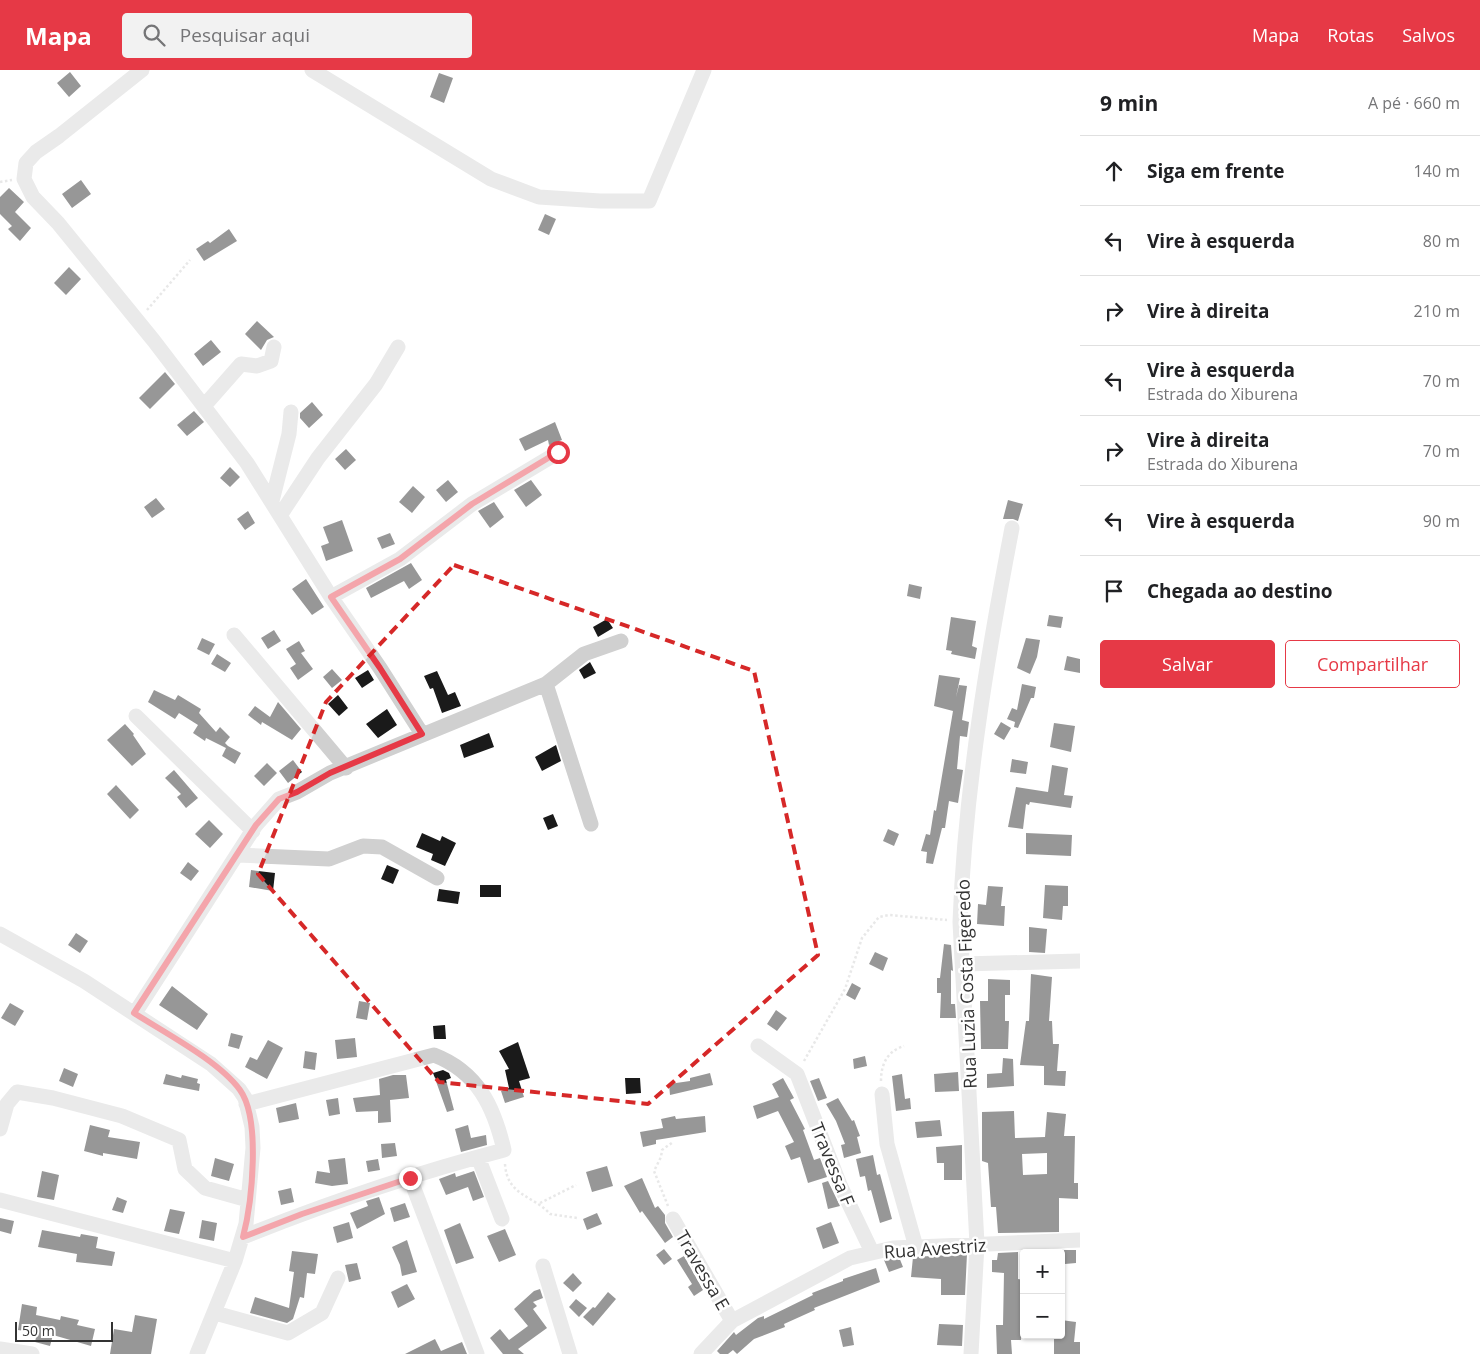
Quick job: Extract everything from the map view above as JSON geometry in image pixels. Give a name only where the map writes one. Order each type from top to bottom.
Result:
[{"type":"street","points":[[142,70],[36,152],[26,163],[24,179],[33,197],[58,223],[204,406],[281,514],[331,597],[380,668],[422,734]]},
{"type":"street","points":[[312,70],[491,178],[539,197],[600,201],[649,201],[704,70]]},
{"type":"street","points":[[204,406],[241,364],[257,366],[270,361],[274,347]]},
{"type":"street","points":[[281,514],[318,458],[376,384],[398,347]]},
{"type":"street","points":[[272,501],[289,434],[291,412]]},
{"type":"street","points":[[331,597],[400,559],[472,504],[558,452]]},
{"type":"street","name":"Rua Luzia Costa Figeredo","points":[[971,1354],[976,1244],[960,922],[965,826],[996,615],[1012,528]]},
{"type":"street","points":[[234,635],[346,768]]},
{"type":"street","points":[[134,1013],[252,831],[279,799],[422,734],[546,684],[584,654],[620,641]]},
{"type":"street","points":[[546,684],[591,824]]},
{"type":"street","points":[[136,716],[252,831]]},
{"type":"street","points":[[238,855],[329,859],[363,846],[382,847],[437,878]]},
{"type":"street","points":[[0,934],[134,1013],[211,1064],[239,1089],[246,1104],[252,1127],[254,1148],[243,1237],[215,1313],[197,1354]]},
{"type":"street","points":[[963,964],[1080,961]]},
{"type":"street","points":[[758,1046],[797,1074]]},
{"type":"street","points":[[243,1237],[302,1214],[410,1178],[504,1150],[498,1124],[486,1097],[452,1062],[434,1055],[246,1104]]},
{"type":"street","name":"Travessa F","points":[[797,1074],[840,1185],[872,1252]]},
{"type":"street","points":[[0,1129],[7,1104],[17,1092],[53,1098],[122,1116],[179,1140],[185,1170],[206,1188],[248,1200]]},
{"type":"street","points":[[882,1094],[887,1144],[916,1247]]},
{"type":"street","points":[[478,1157],[502,1219]]},
{"type":"street","points":[[410,1178],[477,1354]]},
{"type":"street","points":[[0,1200],[235,1261]]},
{"type":"street","name":"Travessa E","points":[[673,1219],[732,1321]]},
{"type":"street","name":"Rua Avestriz","points":[[701,1354],[732,1321],[850,1258],[894,1248],[1080,1240]]},
{"type":"street","points":[[543,1266],[570,1354]]},
{"type":"street","points":[[215,1313],[288,1333],[322,1313],[338,1278]]},
{"type":"street","points":[[0,1349],[32,1354]]},
{"type":"path","points":[[138,321],[190,260]]},
{"type":"path","points":[[797,1074],[845,989],[862,938],[880,917],[889,915],[960,922]]},
{"type":"path","points":[[882,1094],[881,1078],[885,1060],[893,1050],[904,1046]]},
{"type":"path","points":[[673,1142],[662,1150],[661,1157],[654,1171],[673,1219]]},
{"type":"path","points":[[504,1150],[506,1170],[510,1181],[519,1194],[539,1204],[550,1214],[577,1218]]},
{"type":"path","points":[[539,1204],[576,1185]]},
{"type":"highlighted area","points":[[454,565],[754,671],[818,955],[648,1104],[439,1082],[258,874],[326,702]]},
{"type":"building","points":[[70,72],[81,86],[69,97],[57,83]]},
{"type":"building","points":[[439,73],[453,78],[444,103],[430,97]]},
{"type":"building","points":[[81,180],[91,194],[72,208],[62,194]]},
{"type":"building","points":[[9,188],[24,202],[15,212],[31,228],[20,241],[8,229],[12,226],[0,214],[0,197]]},
{"type":"building","points":[[545,214],[556,219],[549,235],[538,230]]},
{"type":"building","points":[[229,229],[237,241],[204,261],[196,249],[208,241],[210,243]]},
{"type":"building","points":[[69,267],[81,279],[66,295],[54,283]]},
{"type":"building","points":[[257,321],[274,337],[267,340],[261,350],[245,334]]},
{"type":"building","points":[[211,340],[221,352],[203,366],[194,354]]},
{"type":"building","points":[[165,372],[175,384],[150,409],[139,398]]},
{"type":"building","points":[[312,402],[323,415],[309,428],[300,418],[300,413]]},
{"type":"building","points":[[194,411],[204,422],[187,436],[177,425]]},
{"type":"building","points":[[555,422],[562,440],[549,445],[548,440],[525,451],[519,439]]},
{"type":"building","points":[[346,449],[356,460],[345,470],[335,459]]},
{"type":"building","points":[[230,467],[240,477],[230,487],[220,478]]},
{"type":"building","points":[[448,480],[458,492],[446,502],[436,490]]},
{"type":"building","points":[[531,480],[542,495],[526,507],[514,490]]},
{"type":"building","points":[[413,486],[425,497],[412,513],[399,502]]},
{"type":"building","points":[[156,498],[165,509],[152,518],[144,507]]},
{"type":"building","points":[[1008,500],[1023,504],[1018,521],[1003,519]]},
{"type":"building","points":[[494,502],[504,517],[490,528],[478,511]]},
{"type":"building","points":[[248,511],[255,523],[245,530],[237,519]]},
{"type":"building","points":[[342,520],[353,551],[326,561],[321,546],[329,543],[323,527]]},
{"type":"building","points":[[390,533],[395,544],[382,549],[377,538]]},
{"type":"building","points":[[411,563],[422,580],[409,589],[404,581],[371,598],[366,588]]},
{"type":"building","points":[[306,579],[324,607],[312,615],[292,589]]},
{"type":"building","points":[[909,584],[922,587],[920,599],[907,596]]},
{"type":"building","points":[[1049,615],[1063,617],[1061,628],[1047,626]]},
{"type":"building","points":[[951,617],[976,621],[972,646],[977,648],[975,659],[951,654],[952,651],[946,650]]},
{"type":"building","points":[[607,619],[613,628],[598,637],[593,627]]},
{"type":"building","points":[[274,630],[281,641],[268,649],[261,638]]},
{"type":"building","points":[[202,638],[215,644],[209,655],[197,649]]},
{"type":"building","points":[[1026,638],[1040,640],[1037,657],[1030,674],[1017,668]]},
{"type":"building","points":[[299,641],[305,651],[301,653],[313,669],[298,680],[290,668],[296,664],[286,649]]},
{"type":"building","points":[[217,654],[231,663],[225,672],[211,664]]},
{"type":"building","points":[[1067,656],[1080,659],[1080,673],[1064,670]]},
{"type":"building","points":[[590,662],[596,673],[584,679],[579,670]]},
{"type":"building","points":[[332,669],[342,680],[332,688],[323,677]]},
{"type":"building","points":[[368,670],[374,680],[362,688],[355,678]]},
{"type":"building","points":[[437,671],[448,695],[455,692],[461,706],[442,713],[433,688],[430,689],[424,676]]},
{"type":"building","points":[[939,675],[960,678],[956,697],[959,685],[967,686],[962,720],[969,722],[967,737],[960,736],[957,769],[963,770],[958,803],[949,801],[945,828],[942,828],[933,864],[926,863],[927,852],[921,851],[926,834],[930,835],[934,810],[936,811],[953,711],[934,706]]},
{"type":"building","points":[[1022,684],[1036,687],[1034,698],[1031,698],[1018,728],[1014,727],[1015,722],[1007,719],[1012,708],[1017,710]]},
{"type":"building","points":[[154,690],[175,700],[178,695],[201,709],[199,713],[216,732],[220,727],[230,737],[225,743],[241,753],[235,764],[222,756],[226,748],[206,738],[205,741],[193,733],[198,725],[179,713],[175,719],[148,702]]},
{"type":"building","points":[[338,695],[348,708],[339,716],[328,704]]},
{"type":"building","points":[[278,702],[301,729],[292,740],[262,722],[261,725],[248,715],[255,706],[270,717]]},
{"type":"building","points":[[387,709],[397,725],[378,738],[366,724]]},
{"type":"building","points":[[1001,722],[1011,728],[1004,740],[994,734]]},
{"type":"building","points":[[1054,723],[1075,726],[1071,752],[1050,747]]},
{"type":"building","points":[[125,724],[134,734],[146,754],[132,766],[107,740]]},
{"type":"building","points":[[489,733],[494,747],[464,758],[460,745]]},
{"type":"building","points":[[556,745],[561,761],[542,771],[535,757]]},
{"type":"building","points":[[1012,759],[1028,762],[1026,774],[1010,772]]},
{"type":"building","points":[[293,760],[302,772],[288,783],[279,771]]},
{"type":"building","points":[[267,763],[277,773],[264,786],[254,776]]},
{"type":"building","points":[[1052,765],[1068,768],[1064,795],[1073,796],[1071,808],[1030,802],[1029,805],[1026,804],[1023,829],[1008,827],[1016,787],[1048,792]]},
{"type":"building","points":[[174,770],[198,798],[186,808],[177,797],[181,794],[165,778]]},
{"type":"building","points":[[116,785],[139,810],[130,819],[107,794]]},
{"type":"building","points":[[553,814],[558,826],[548,830],[543,818]]},
{"type":"building","points":[[209,820],[223,834],[210,848],[195,834]]},
{"type":"building","points":[[888,829],[899,834],[894,846],[883,841]]},
{"type":"building","points":[[422,833],[440,841],[442,836],[456,843],[445,866],[431,860],[433,854],[416,847]]},
{"type":"building","points":[[1026,833],[1072,835],[1071,856],[1026,854]]},
{"type":"building","points":[[188,862],[199,871],[191,881],[180,873]]},
{"type":"building","points":[[387,865],[399,870],[393,884],[381,879]]},
{"type":"building","points":[[251,870],[275,873],[273,891],[249,887]]},
{"type":"building","points":[[480,885],[501,885],[501,897],[480,897]]},
{"type":"building","points":[[1045,885],[1068,886],[1068,906],[1063,906],[1062,920],[1043,918]]},
{"type":"building","points":[[988,886],[1003,887],[1001,906],[1005,906],[1004,926],[977,924],[978,904],[986,905]]},
{"type":"building","points":[[439,889],[460,892],[458,904],[437,901]]},
{"type":"building","points":[[1029,927],[1047,929],[1045,953],[1029,952]]},
{"type":"building","points":[[76,933],[88,941],[80,953],[68,945]]},
{"type":"building","points":[[944,944],[951,945],[953,971],[951,970],[951,1004],[955,1004],[956,1018],[940,1018],[941,993],[937,993],[937,978],[940,978]]},
{"type":"building","points":[[875,952],[888,958],[883,971],[869,964]]},
{"type":"building","points":[[1031,974],[1052,977],[1049,1021],[1052,1021],[1053,1044],[1059,1044],[1057,1071],[1066,1071],[1065,1086],[1044,1085],[1044,1066],[1020,1065],[1026,1021],[1029,1021]]},
{"type":"building","points":[[988,979],[1010,980],[1010,995],[1005,995],[1005,1021],[1009,1021],[1008,1049],[981,1049],[980,1001],[988,1001]]},
{"type":"building","points":[[852,983],[861,988],[855,1000],[846,995]]},
{"type":"building","points":[[172,986],[208,1014],[197,1030],[159,1005]]},
{"type":"building","points":[[359,1001],[370,1003],[367,1020],[356,1018]]},
{"type":"building","points":[[10,1003],[24,1011],[15,1026],[1,1018]]},
{"type":"building","points":[[776,1010],[787,1018],[777,1031],[767,1024]]},
{"type":"building","points":[[445,1025],[446,1039],[434,1039],[433,1026]]},
{"type":"building","points":[[231,1033],[243,1036],[239,1049],[228,1046]]},
{"type":"building","points":[[355,1038],[357,1057],[337,1059],[335,1040]]},
{"type":"building","points":[[268,1040],[283,1048],[267,1079],[245,1067],[250,1057],[257,1060]]},
{"type":"building","points":[[518,1042],[530,1078],[519,1081],[524,1097],[505,1103],[501,1091],[509,1088],[505,1070],[509,1069],[499,1051]]},
{"type":"building","points":[[305,1051],[317,1053],[315,1070],[303,1068]]},
{"type":"building","points":[[865,1056],[867,1066],[854,1069],[853,1059]]},
{"type":"building","points":[[1003,1058],[1013,1059],[1014,1086],[987,1088],[987,1074],[1002,1073]]},
{"type":"building","points":[[64,1068],[78,1074],[73,1087],[59,1081]]},
{"type":"building","points":[[443,1070],[449,1073],[451,1078],[446,1080],[454,1110],[447,1112],[433,1073]]},
{"type":"building","points":[[958,1072],[959,1091],[935,1092],[934,1074]]},
{"type":"building","points":[[710,1073],[713,1085],[670,1095],[669,1084],[690,1081],[690,1078]]},
{"type":"building","points":[[166,1074],[181,1078],[182,1075],[198,1079],[197,1083],[200,1084],[199,1091],[163,1084]]},
{"type":"building","points":[[902,1074],[905,1099],[910,1098],[911,1109],[896,1111],[892,1076]]},
{"type":"building","points":[[393,1075],[406,1075],[409,1098],[390,1100],[391,1122],[378,1123],[378,1111],[356,1112],[353,1098],[380,1095],[379,1079]]},
{"type":"building","points":[[625,1078],[640,1078],[641,1093],[626,1094]]},
{"type":"building","points":[[783,1078],[794,1098],[790,1100],[805,1129],[803,1130],[814,1160],[820,1158],[827,1177],[808,1183],[800,1157],[791,1160],[785,1146],[794,1142],[778,1111],[757,1119],[753,1106],[779,1097],[772,1084]]},
{"type":"building","points":[[819,1078],[827,1098],[818,1101],[810,1081]]},
{"type":"building","points":[[338,1098],[340,1114],[329,1116],[326,1100]]},
{"type":"building","points":[[838,1098],[852,1121],[854,1120],[860,1136],[857,1137],[861,1153],[844,1158],[841,1145],[845,1144],[836,1121],[826,1104]]},
{"type":"building","points":[[296,1103],[299,1119],[279,1123],[276,1108]]},
{"type":"building","points":[[1014,1111],[1015,1138],[1045,1137],[1047,1112],[1066,1114],[1064,1136],[1075,1136],[1074,1183],[1078,1183],[1078,1199],[1059,1198],[1059,1232],[998,1233],[996,1207],[991,1207],[988,1163],[982,1161],[982,1112]],"holes":[[[1047,1153],[1047,1174],[1023,1175],[1022,1154]]]},
{"type":"building","points":[[675,1116],[676,1119],[705,1116],[706,1132],[656,1140],[656,1144],[643,1147],[640,1132],[663,1128],[661,1119]]},
{"type":"building","points":[[940,1120],[942,1136],[917,1138],[915,1122]]},
{"type":"building","points":[[90,1125],[110,1130],[108,1137],[140,1142],[137,1159],[103,1153],[103,1156],[84,1151]]},
{"type":"building","points":[[468,1125],[471,1138],[486,1135],[487,1145],[461,1152],[455,1129]]},
{"type":"building","points":[[395,1143],[397,1156],[382,1158],[381,1144]]},
{"type":"building","points":[[962,1145],[962,1180],[944,1180],[944,1163],[937,1163],[936,1147]]},
{"type":"building","points":[[873,1155],[877,1175],[880,1174],[892,1219],[880,1223],[871,1190],[868,1191],[865,1176],[860,1177],[856,1159]]},
{"type":"building","points":[[215,1158],[234,1164],[229,1181],[211,1176]]},
{"type":"building","points":[[345,1158],[348,1184],[332,1186],[315,1183],[317,1171],[330,1173],[328,1160]]},
{"type":"building","points":[[378,1159],[380,1170],[368,1172],[366,1161]]},
{"type":"building","points":[[607,1166],[613,1186],[592,1192],[586,1172]]},
{"type":"building","points":[[42,1171],[59,1175],[54,1200],[37,1197]]},
{"type":"building","points":[[474,1171],[484,1197],[473,1201],[468,1187],[446,1195],[439,1179],[455,1173],[456,1177]]},
{"type":"building","points":[[642,1178],[655,1208],[658,1206],[665,1215],[665,1223],[673,1237],[665,1243],[642,1211],[640,1213],[624,1186]]},
{"type":"building","points":[[828,1181],[840,1206],[828,1209],[822,1183]]},
{"type":"building","points":[[291,1188],[294,1202],[281,1205],[278,1191]]},
{"type":"building","points":[[117,1197],[127,1201],[123,1213],[112,1210]]},
{"type":"building","points":[[379,1197],[385,1214],[357,1229],[350,1213],[368,1206],[366,1201]]},
{"type":"building","points":[[405,1203],[410,1217],[394,1222],[390,1208]]},
{"type":"building","points":[[170,1209],[185,1212],[179,1234],[164,1231]]},
{"type":"building","points":[[597,1213],[602,1224],[587,1230],[583,1219]]},
{"type":"building","points":[[0,1218],[14,1221],[11,1234],[0,1231]]},
{"type":"building","points":[[202,1220],[217,1223],[214,1241],[199,1238]]},
{"type":"building","points":[[349,1222],[353,1238],[337,1243],[333,1227]]},
{"type":"building","points":[[831,1222],[839,1243],[823,1249],[816,1228]]},
{"type":"building","points":[[460,1223],[474,1258],[456,1264],[444,1230]]},
{"type":"building","points":[[505,1229],[516,1255],[499,1262],[487,1236]]},
{"type":"building","points":[[42,1230],[80,1237],[81,1234],[98,1237],[96,1248],[115,1252],[112,1266],[76,1262],[77,1254],[38,1247]]},
{"type":"building","points":[[407,1240],[417,1272],[402,1276],[400,1265],[392,1247]]},
{"type":"building","points":[[664,1249],[672,1259],[664,1265],[656,1255]]},
{"type":"building","points":[[1065,1250],[1076,1250],[1076,1263],[1065,1264]]},
{"type":"building","points":[[292,1251],[318,1254],[315,1274],[307,1273],[304,1298],[300,1297],[293,1319],[287,1323],[250,1313],[255,1297],[289,1308],[294,1272],[289,1271]]},
{"type":"building","points":[[1018,1252],[1021,1340],[1011,1340],[1012,1354],[997,1354],[996,1325],[1003,1325],[1004,1273],[992,1272],[992,1260],[997,1260],[998,1253]]},
{"type":"building","points":[[967,1254],[965,1295],[941,1295],[941,1279],[911,1277],[913,1257]]},
{"type":"building","points":[[684,1256],[703,1290],[694,1296],[688,1287],[692,1284],[677,1260]]},
{"type":"building","points":[[899,1257],[903,1267],[889,1272],[884,1260]]},
{"type":"building","points":[[357,1263],[361,1279],[349,1282],[345,1265]]},
{"type":"building","points":[[876,1268],[880,1282],[814,1308],[815,1310],[784,1324],[785,1327],[754,1339],[737,1354],[733,1350],[728,1354],[720,1354],[717,1351],[734,1332],[736,1335],[758,1318],[764,1316],[764,1319],[813,1295],[812,1293],[843,1281],[843,1279]]},
{"type":"building","points":[[573,1273],[582,1283],[573,1292],[563,1283]]},
{"type":"building","points":[[407,1284],[415,1299],[398,1308],[391,1292]]},
{"type":"building","points":[[540,1289],[543,1298],[533,1302],[537,1306],[533,1309],[547,1328],[518,1349],[524,1354],[503,1354],[490,1338],[500,1329],[509,1340],[528,1326],[514,1309],[534,1291]]},
{"type":"building","points":[[608,1292],[616,1299],[593,1326],[583,1317],[593,1307],[595,1308]]},
{"type":"building","points":[[576,1299],[587,1308],[579,1317],[569,1307]]},
{"type":"building","points":[[22,1304],[37,1307],[36,1315],[60,1320],[61,1316],[79,1320],[77,1325],[95,1329],[91,1346],[53,1335],[50,1346],[35,1342],[37,1333],[18,1330]]},
{"type":"building","points":[[135,1315],[157,1319],[151,1354],[110,1354],[114,1329],[132,1332]]},
{"type":"building","points":[[1065,1321],[1076,1322],[1074,1342],[1080,1342],[1080,1354],[1054,1354],[1054,1339],[1065,1339]]},
{"type":"building","points":[[939,1324],[963,1325],[962,1346],[937,1345]]},
{"type":"building","points":[[851,1327],[854,1345],[843,1347],[839,1330]]},
{"type":"building","points":[[435,1339],[441,1351],[462,1342],[467,1354],[405,1354]]},
{"type":"route","points":[[410,1178],[302,1214],[243,1237],[254,1148],[252,1127],[245,1098],[228,1078],[211,1064],[134,1013],[256,825],[279,799],[297,792],[330,773],[351,766],[422,734],[380,668],[331,597],[400,559],[472,504],[558,452]]}]
